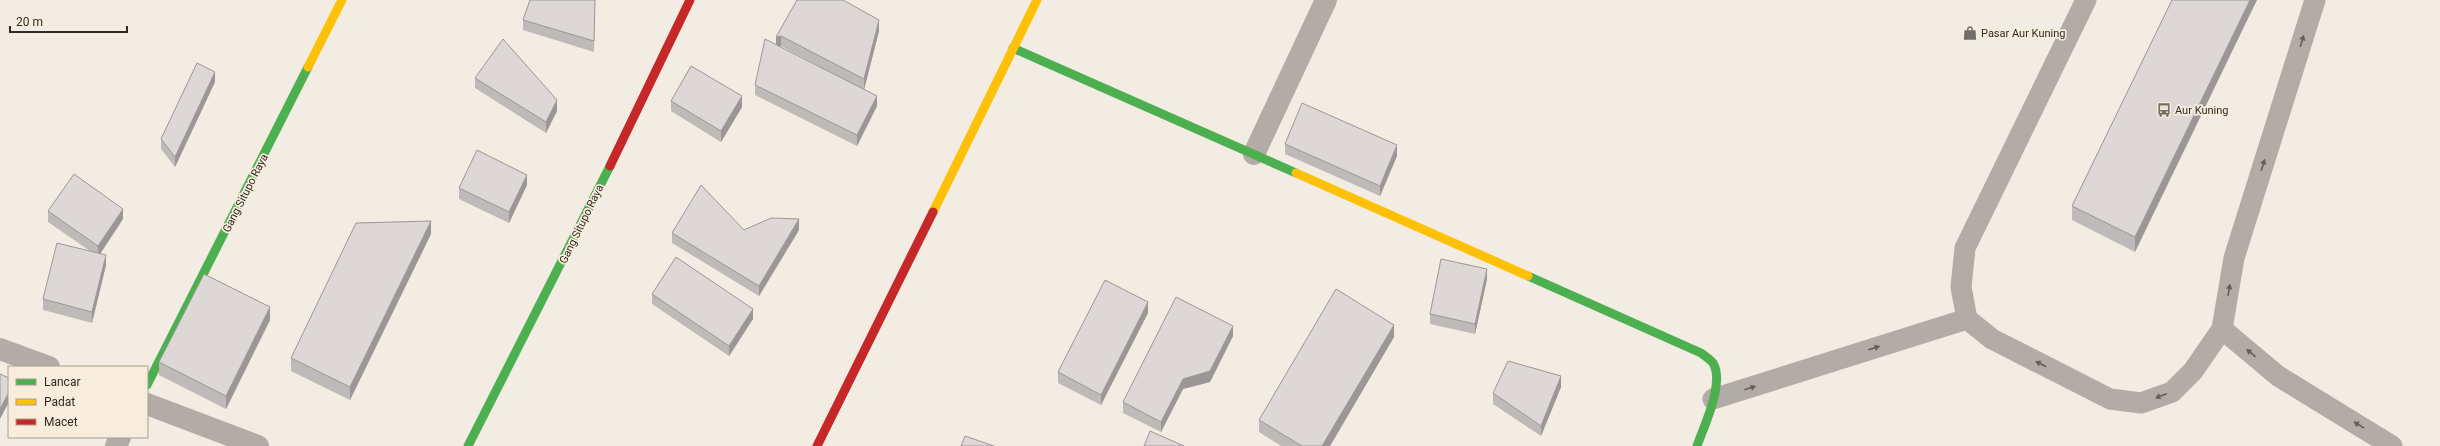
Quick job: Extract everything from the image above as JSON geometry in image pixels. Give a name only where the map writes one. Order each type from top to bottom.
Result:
[{"type":"street","name":"Gang Situpo Raya","points":[[148,383],[342,0]]},
{"type":"street","name":"Gang Situpo Raya","points":[[468,446],[576,235],[690,0]]},
{"type":"street","points":[[816,446],[1037,0]]},
{"type":"street","points":[[1254,154],[1326,0]]},
{"type":"street","points":[[1013,48],[1701,352],[1713,363],[1717,379],[1713,399],[1697,446]]},
{"type":"street","points":[[0,348],[45,366]]},
{"type":"street","points":[[148,404],[258,446]]},
{"type":"lane","points":[[2086,0],[1965,248],[1961,287],[1967,319],[1992,339],[2110,400],[2141,403],[2172,392],[2193,371],[2222,329],[2234,258],[2315,0]]},
{"type":"lane","points":[[1713,399],[1967,319]]},
{"type":"lane","points":[[2222,329],[2278,376],[2392,446]]},
{"type":"building","points":[[530,0],[595,0],[594,41],[523,20]]},
{"type":"building","points":[[797,0],[843,0],[879,20],[864,79],[781,36],[776,37]]},
{"type":"building","name":"Aur Kuning","points":[[2172,0],[2250,0],[2135,237],[2072,206]]},
{"type":"building","points":[[503,39],[557,100],[546,122],[475,78]]},
{"type":"building","points":[[765,39],[877,96],[857,135],[755,85]]},
{"type":"building","points":[[197,63],[215,72],[175,157],[161,139]]},
{"type":"building","points":[[691,66],[742,96],[721,131],[671,101]]},
{"type":"building","points":[[1302,103],[1397,145],[1380,186],[1285,144]]},
{"type":"building","points":[[477,150],[527,175],[509,212],[459,188]]},
{"type":"building","points":[[74,174],[123,209],[98,246],[48,211]]},
{"type":"building","points":[[701,185],[744,230],[771,218],[799,219],[759,286],[672,233]]},
{"type":"building","points":[[431,221],[350,387],[291,358],[356,223]]},
{"type":"building","points":[[57,243],[106,255],[92,312],[43,299]]},
{"type":"building","points":[[676,257],[753,309],[729,346],[652,294]]},
{"type":"building","points":[[1441,259],[1487,269],[1475,324],[1430,314]]},
{"type":"building","points":[[204,274],[270,307],[226,396],[159,362]]},
{"type":"building","points":[[1105,280],[1148,302],[1101,395],[1058,372]]},
{"type":"building","points":[[1336,289],[1394,325],[1322,446],[1302,446],[1259,420]]},
{"type":"building","points":[[1176,297],[1233,326],[1210,371],[1183,379],[1161,422],[1123,402]]},
{"type":"building","points":[[1508,361],[1561,376],[1541,426],[1493,393]]},
{"type":"building","points":[[0,374],[8,378],[8,394],[0,409]]},
{"type":"building","points":[[1150,431],[1184,446],[1144,446]]},
{"type":"building","points":[[965,436],[994,446],[961,446]]},
{"type":"traffic: fast","points":[[1013,48],[1296,173]]},
{"type":"traffic: fast","points":[[148,383],[308,67]]},
{"type":"traffic: fast","points":[[468,446],[610,166]]},
{"type":"traffic: fast","points":[[1528,276],[1701,353],[1713,363],[1716,371],[1717,382],[1715,393],[1697,446]]},
{"type":"traffic: slow","points":[[308,67],[342,0]]},
{"type":"traffic: slow","points":[[933,212],[1037,0]]},
{"type":"traffic: slow","points":[[1296,173],[1528,276]]},
{"type":"traffic: jam","points":[[610,166],[690,0]]},
{"type":"traffic: jam","points":[[817,446],[933,212]]},
{"type":"place","name":"Pasar Aur Kuning","points":[[1970,33]]},
{"type":"place","name":"Aur Kuning","points":[[2164,110]]}]
